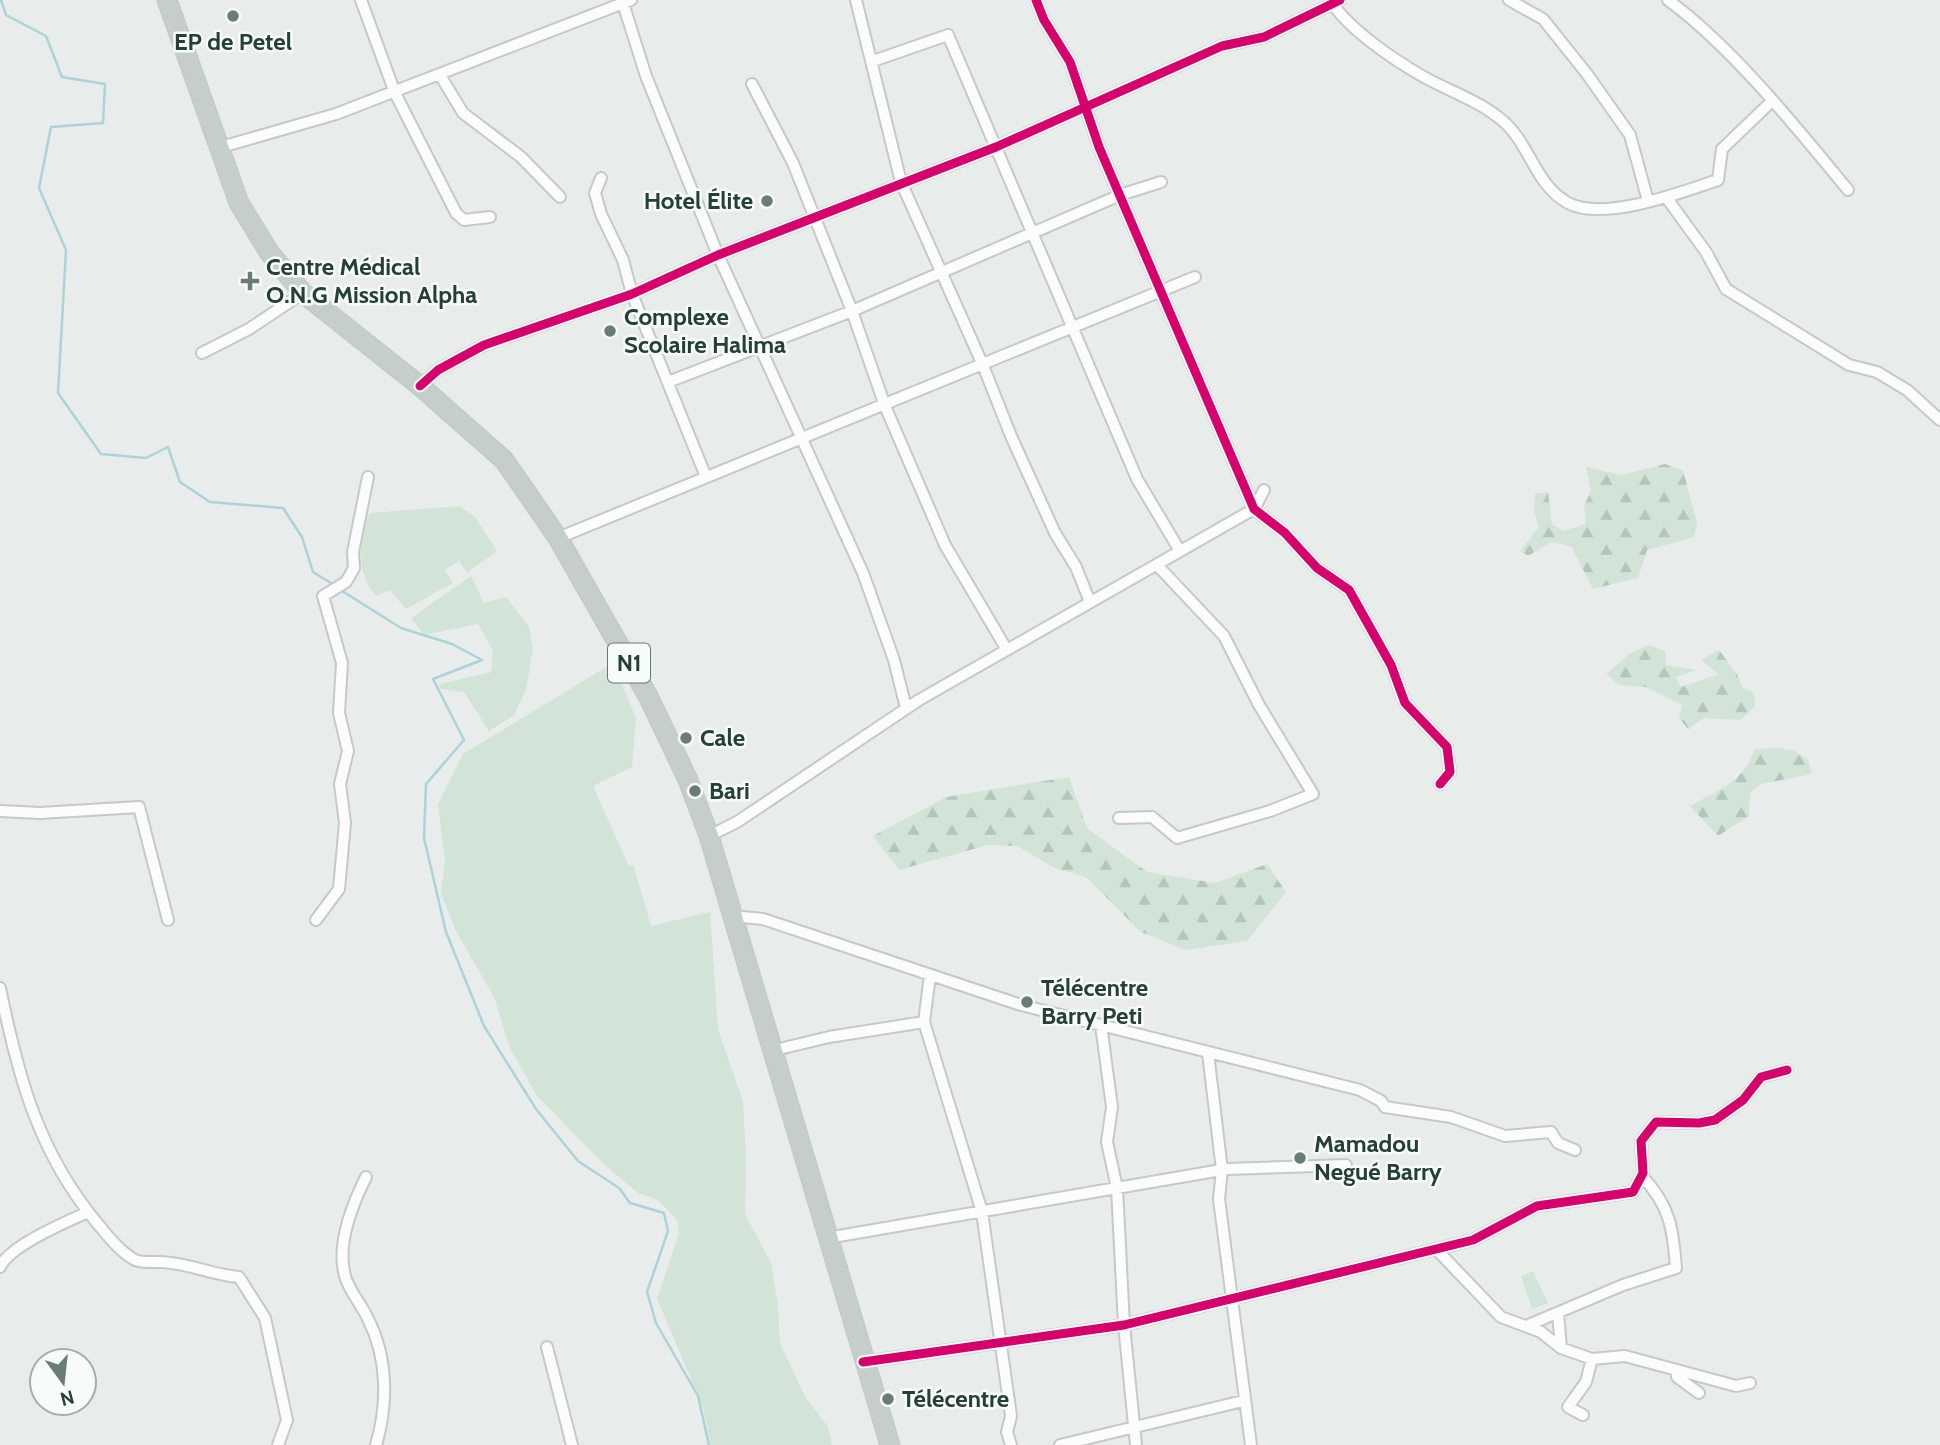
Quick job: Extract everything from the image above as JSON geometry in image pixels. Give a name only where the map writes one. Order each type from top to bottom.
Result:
[{"type":"highway","name":"N1","points":[[167,0],[239,203],[269,252],[303,293],[420,386],[504,460],[558,538],[670,738],[709,836],[863,1362],[890,1445]]},
{"type":"street","points":[[361,0],[395,93],[456,213],[464,220],[490,217]]},
{"type":"street","points":[[856,0],[901,182],[982,363],[1011,436],[1090,602]]},
{"type":"street","points":[[1036,0],[1044,20],[1070,62],[1120,195],[1254,509],[1285,533],[1317,568],[1349,590],[1391,665],[1405,703],[1447,747],[1450,772],[1440,784]]},
{"type":"street","points":[[1509,0],[1543,19],[1630,135],[1648,201]]},
{"type":"street","points":[[1668,0],[1772,101],[1848,190]]},
{"type":"street","points":[[218,148],[336,114],[395,93],[625,1],[646,76],[718,255],[799,440],[863,573],[894,660],[906,708]]},
{"type":"street","points":[[420,386],[438,370],[484,345],[632,294],[718,255],[1086,109],[1222,46],[1264,37],[1334,1],[1352,26],[1423,77],[1489,108],[1516,131],[1538,176],[1569,204],[1607,210],[1667,197],[1718,180],[1722,149],[1772,101]]},
{"type":"street","points":[[873,61],[948,35],[1137,479],[1180,551]]},
{"type":"street","points":[[440,75],[463,113],[521,157],[559,197]]},
{"type":"street","points":[[752,84],[793,163],[852,311],[885,406],[945,545],[1007,650]]},
{"type":"street","points":[[601,178],[595,193],[597,202],[623,260],[632,294],[706,477]]},
{"type":"street","points":[[668,382],[852,311],[1120,195],[1161,182]]},
{"type":"street","points":[[1667,197],[1706,252],[1726,289],[1849,365],[1877,372],[1897,384],[1940,421]]},
{"type":"street","points":[[558,538],[1195,277]]},
{"type":"street","points":[[202,353],[249,330],[303,293]]},
{"type":"street","points":[[316,920],[339,889],[345,823],[340,784],[348,751],[339,713],[344,672],[323,602],[326,593],[345,582],[354,568],[353,552],[368,477]]},
{"type":"street","points":[[709,836],[737,822],[906,708],[1254,509],[1264,490]]},
{"type":"street","points":[[1119,818],[1152,817],[1177,838],[1270,811],[1313,794],[1259,705],[1224,636],[1157,565]]},
{"type":"street","points":[[0,811],[40,813],[139,807],[169,920]]},
{"type":"street","points":[[732,916],[763,919],[1021,1005],[1360,1090],[1381,1101],[1385,1107],[1451,1117],[1505,1136],[1551,1132],[1558,1143],[1575,1150]]},
{"type":"street","points":[[930,975],[924,1022],[982,1212],[1011,1416],[1007,1432],[1011,1445]]},
{"type":"street","points":[[0,988],[35,1122],[58,1169],[88,1212],[117,1247],[137,1261],[186,1263],[212,1275],[239,1277],[265,1318],[288,1420],[278,1445]]},
{"type":"street","points":[[772,1051],[829,1037],[924,1022]]},
{"type":"street","points":[[1101,1026],[1112,1107],[1107,1142],[1117,1188],[1124,1325],[1136,1445]]},
{"type":"street","points":[[1208,1053],[1222,1170],[1219,1199],[1234,1298],[1243,1401],[1251,1445]]},
{"type":"street","points":[[1633,1192],[1642,1176],[1641,1141],[1656,1122],[1699,1123],[1715,1119],[1743,1100],[1761,1077],[1787,1070]]},
{"type":"street","points":[[827,1238],[1222,1170],[1346,1165]]},
{"type":"street","points":[[1526,1326],[1623,1285],[1676,1268],[1673,1227],[1658,1194],[1642,1176]]},
{"type":"street","points":[[366,1177],[351,1208],[344,1248],[345,1276],[381,1347],[382,1423],[376,1445]]},
{"type":"street","points":[[863,1362],[1124,1325],[1473,1240],[1538,1206],[1633,1192],[1658,1194]]},
{"type":"street","points":[[0,1267],[3,1259],[17,1248],[88,1212]]},
{"type":"street","points":[[1436,1249],[1501,1317],[1541,1332],[1561,1348],[1592,1359],[1625,1356],[1735,1386],[1750,1383]]},
{"type":"street","points":[[1558,1312],[1561,1348]]},
{"type":"street","points":[[547,1347],[572,1445]]},
{"type":"street","points":[[1583,1415],[1568,1407],[1586,1382],[1592,1359]]},
{"type":"street","points":[[1677,1370],[1677,1377],[1699,1393]]},
{"type":"street","points":[[1060,1445],[1243,1401]]},
{"type":"green space","points":[[1665,464],[1683,470],[1697,523],[1694,537],[1647,550],[1638,578],[1593,589],[1571,546],[1551,542],[1528,556],[1520,551],[1539,527],[1534,511],[1535,494],[1548,492],[1552,524],[1563,531],[1586,524],[1584,506],[1591,491],[1586,467],[1621,475]]},
{"type":"green space","points":[[460,506],[475,517],[497,551],[467,573],[459,561],[445,570],[453,583],[406,609],[390,590],[376,596],[365,577],[361,556],[363,534],[370,513]]},
{"type":"green space","points":[[471,576],[484,603],[506,597],[529,627],[533,649],[526,690],[514,715],[489,731],[464,692],[440,689],[439,684],[491,672],[493,651],[478,624],[424,635],[411,618]]},
{"type":"green space","points":[[1648,645],[1665,651],[1666,665],[1696,670],[1676,677],[1681,687],[1719,674],[1701,660],[1719,650],[1737,674],[1742,687],[1754,693],[1755,706],[1741,720],[1704,718],[1688,729],[1679,718],[1682,705],[1646,687],[1619,685],[1606,674],[1629,654]]},
{"type":"green space","points":[[613,663],[636,718],[632,767],[593,786],[628,864],[634,867],[651,926],[710,912],[718,1029],[743,1102],[745,1214],[771,1263],[778,1306],[780,1344],[806,1398],[828,1427],[832,1445],[711,1445],[703,1407],[657,1299],[679,1233],[678,1221],[658,1200],[638,1193],[608,1168],[537,1096],[510,1048],[494,997],[457,933],[441,894],[445,861],[438,804],[463,754]]},
{"type":"green space","points":[[1779,748],[1795,751],[1808,760],[1812,774],[1761,784],[1750,792],[1749,816],[1718,836],[1690,806],[1720,790],[1737,777],[1755,749]]},
{"type":"green space","points":[[1069,777],[1087,828],[1147,872],[1215,883],[1267,864],[1286,892],[1247,941],[1186,950],[1141,932],[1086,877],[1055,868],[1017,846],[988,845],[899,870],[873,836],[946,797]]},
{"type":"green space","points":[[1533,1271],[1548,1303],[1532,1309],[1521,1276]]},
{"type":"waterway","points":[[1,0],[6,15],[46,36],[62,77],[105,84],[103,123],[51,127],[39,188],[66,250],[58,393],[101,454],[146,458],[168,447],[180,482],[210,502],[283,508],[302,537],[313,572],[334,585]]},
{"type":"waterway","points":[[339,589],[401,628],[452,644],[482,660],[433,679],[464,740],[426,784],[424,838],[446,932],[484,1026],[536,1109],[578,1161],[619,1188],[630,1203],[664,1213],[668,1231],[647,1292],[656,1323],[698,1396],[709,1445]]},
{"type":"cycle path","points":[[1036,0],[1044,20],[1070,62],[1099,147],[1254,509],[1285,533],[1317,568],[1349,590],[1391,665],[1405,703],[1447,747],[1450,772],[1440,784]]},
{"type":"cycle path","points":[[420,386],[438,370],[484,345],[632,294],[718,255],[996,147],[1222,46],[1264,37],[1340,0]]},
{"type":"cycle path","points":[[863,1362],[1124,1325],[1473,1240],[1537,1206],[1633,1192],[1643,1173],[1641,1141],[1656,1122],[1699,1123],[1715,1120],[1743,1100],[1761,1077],[1787,1070]]},
{"type":"place","name":"EP de Petel","points":[[233,16]]},
{"type":"place","name":"Hotel Élite","points":[[767,201]]},
{"type":"place","name":"Centre Médical O.N.G Mission Alpha","points":[[250,281]]},
{"type":"place","name":"Complexe Scolaire Halima","points":[[610,331]]},
{"type":"place","name":"Cale","points":[[686,738]]},
{"type":"place","name":"Bari","points":[[695,791]]},
{"type":"place","name":"Télécentre Barry Peti","points":[[1027,1002]]},
{"type":"place","name":"Mamadou Negué Barry","points":[[1300,1158]]},
{"type":"place","name":"Télécentre","points":[[888,1399]]}]
